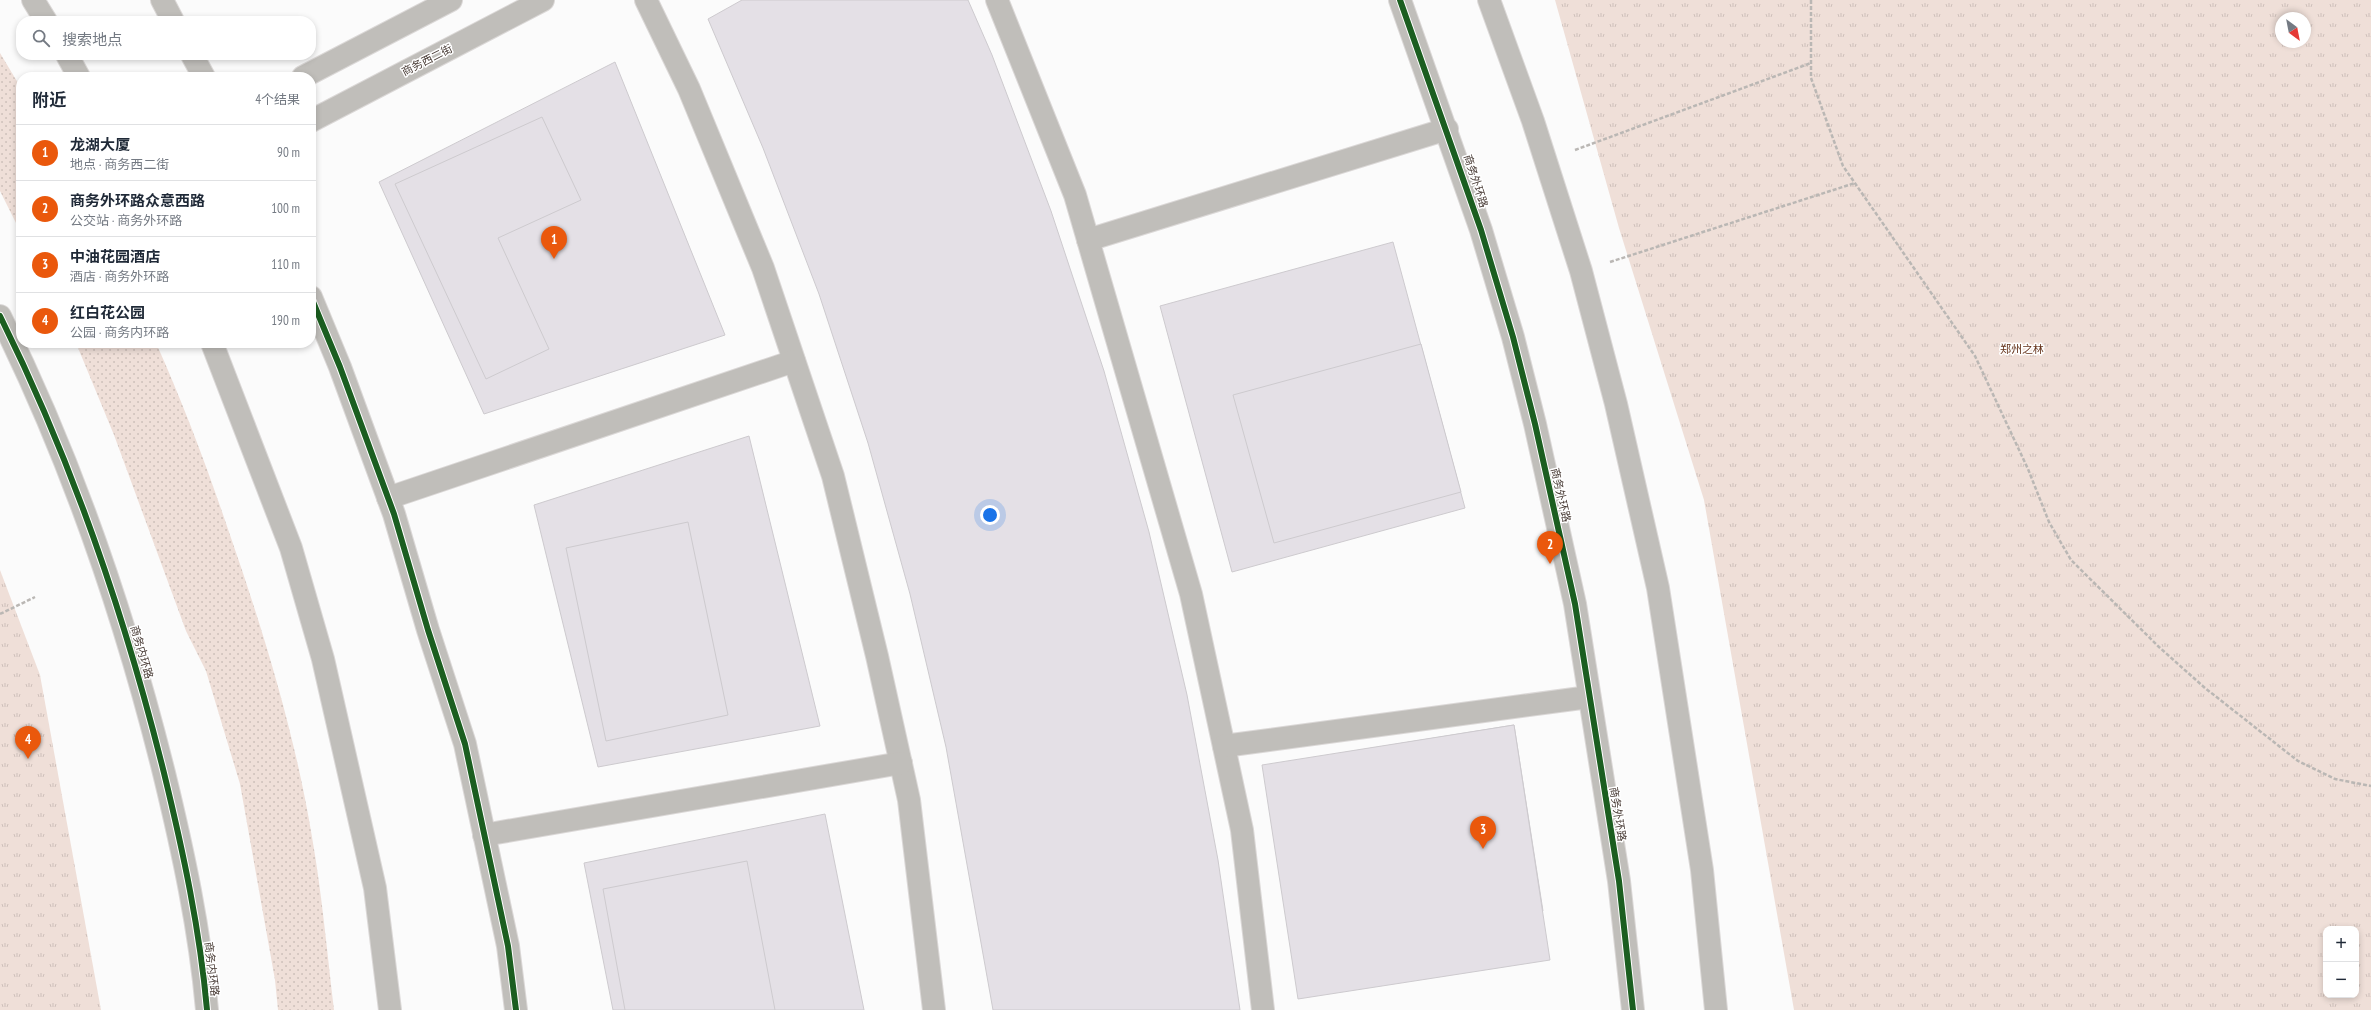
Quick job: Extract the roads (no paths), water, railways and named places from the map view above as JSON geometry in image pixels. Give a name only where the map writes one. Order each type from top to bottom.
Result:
[{"type":"street","points":[[33,0],[43,16]]},
{"type":"street","points":[[162,0],[170,16]]},
{"type":"street","points":[[313,72],[451,0]]},
{"type":"street","name":"商务西二街","points":[[316,118],[543,0]]},
{"type":"street","points":[[646,0],[689,89],[763,268],[833,476],[909,800],[934,1010]]},
{"type":"street","points":[[997,0],[1075,195],[1191,594],[1242,830],[1263,1010]]},
{"type":"street","name":"商务外环路","points":[[1400,0],[1447,129],[1481,230],[1513,337],[1575,604],[1619,881],[1633,1010]]},
{"type":"street","points":[[1489,0],[1547,161],[1581,271],[1616,404],[1658,588],[1702,870],[1716,1010]]},
{"type":"street","points":[[70,60],[76,72]]},
{"type":"street","points":[[195,60],[201,72]]},
{"type":"street","points":[[1088,240],[1447,129]]},
{"type":"street","points":[[316,309],[340,367],[388,498],[465,744],[508,946],[516,1010]]},
{"type":"street","name":"商务内环路","points":[[0,316],[16,347]]},
{"type":"street","name":"商务内环路","points":[[16,348],[69,474],[118,606],[147,706],[171,804],[196,920],[207,1010]]},
{"type":"street","points":[[214,348],[291,548],[323,659],[375,888],[390,1010]]},
{"type":"street","points":[[388,498],[794,362]]},
{"type":"street","points":[[1224,746],[1590,696]]},
{"type":"street","points":[[484,835],[901,764]]},
{"type":"place","name":"龙湖大厦","points":[[554,259]]},
{"type":"place","name":"商务外环路众意西路","points":[[1550,564]]},
{"type":"place","name":"红白花公园","points":[[28,759]]},
{"type":"place","name":"中油花园酒店","points":[[1483,849]]},
{"type":"park label","name":"郑州之林","points":[[2022,349]]}]
